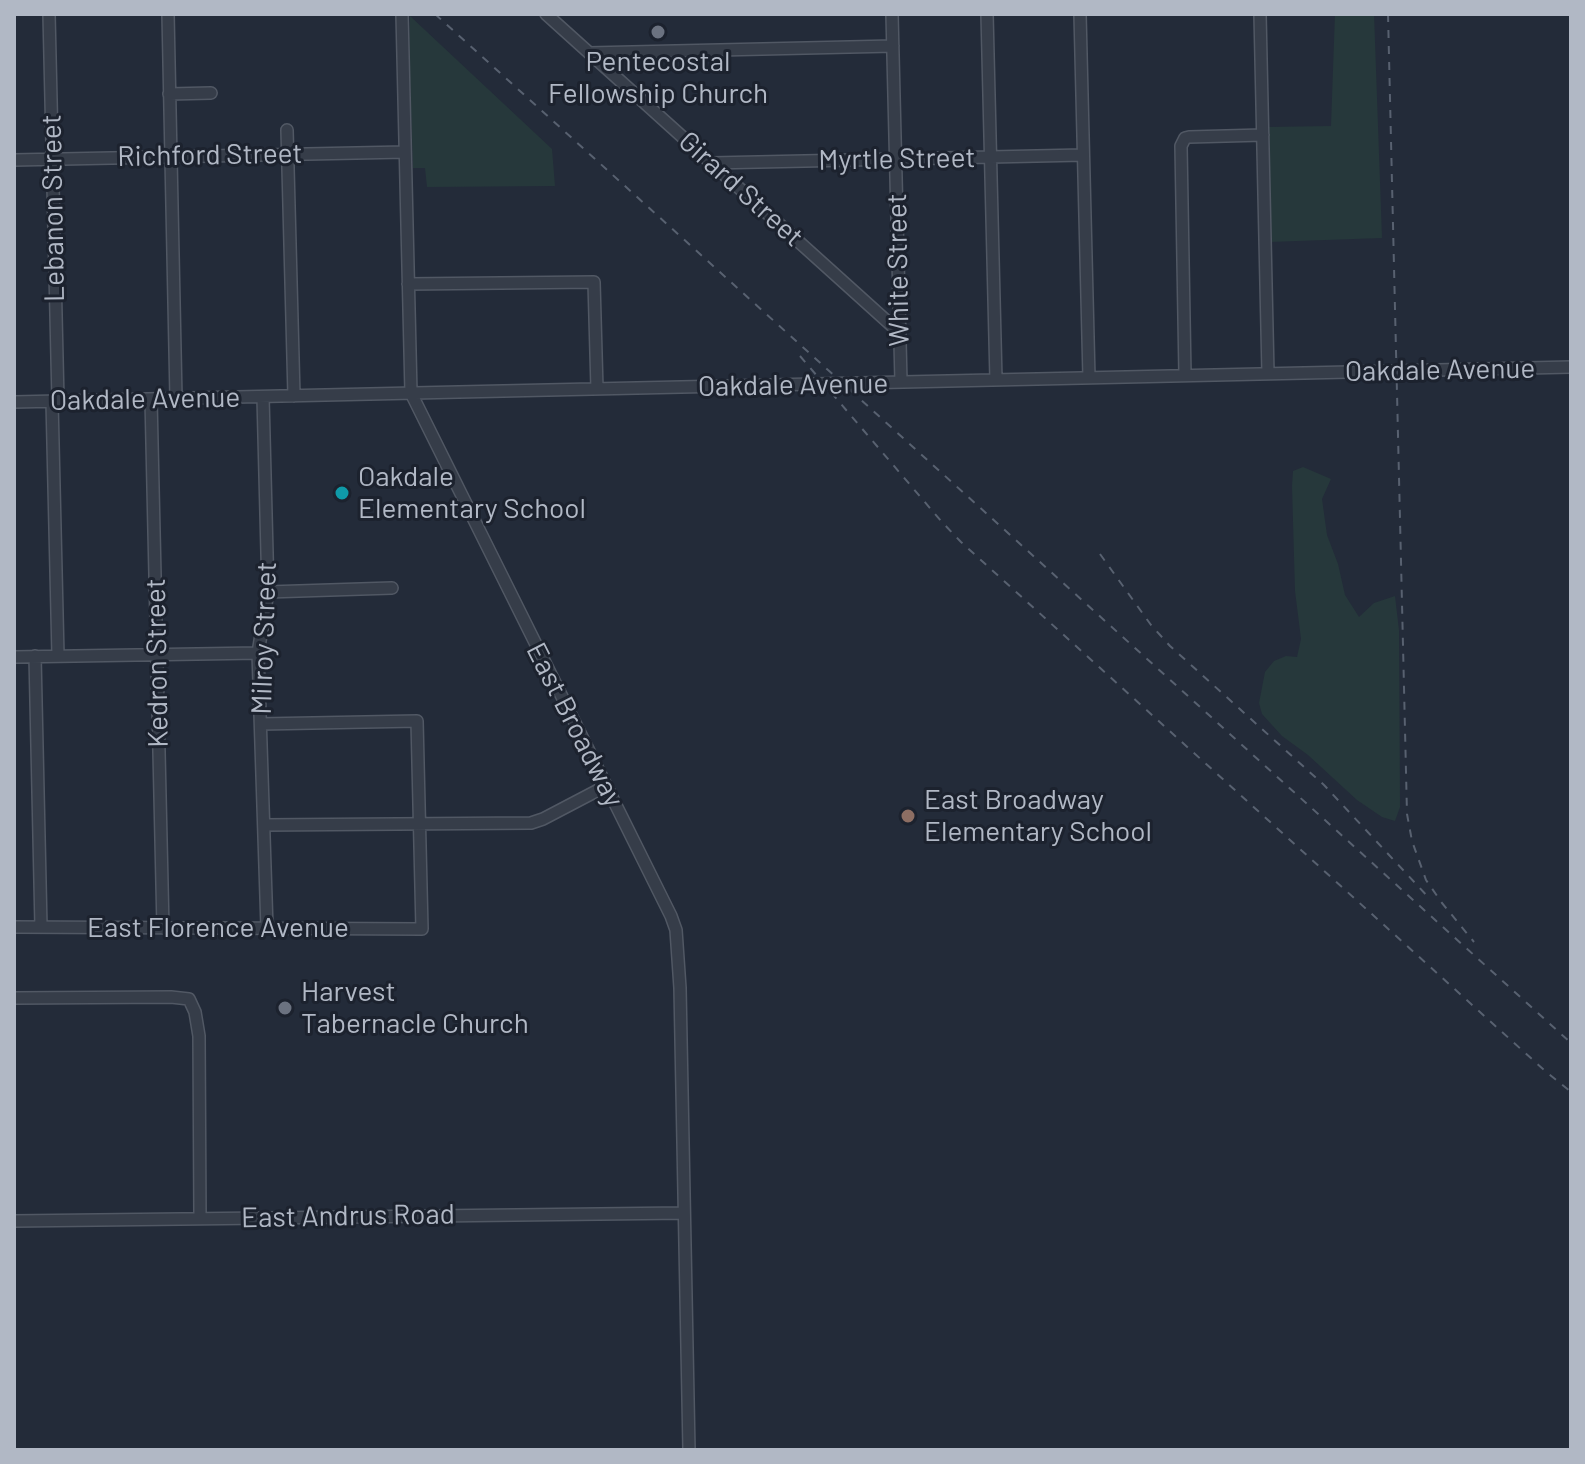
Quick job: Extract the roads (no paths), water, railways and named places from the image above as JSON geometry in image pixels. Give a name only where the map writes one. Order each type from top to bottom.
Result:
[{"type":"street","name":"Lebanon Street","points":[[49,14],[58,656]]},
{"type":"street","points":[[168,14],[176,398]]},
{"type":"street","name":"East Broadway","points":[[402,14],[411,393],[676,930],[680,988],[689,1450]]},
{"type":"street","name":"Girard Street","points":[[546,14],[900,333]]},
{"type":"street","name":"White Street","points":[[892,14],[901,382]]},
{"type":"street","points":[[987,14],[996,380]]},
{"type":"street","points":[[1080,14],[1089,378]]},
{"type":"street","points":[[1260,14],[1268,374]]},
{"type":"street","points":[[589,53],[893,46]]},
{"type":"street","points":[[169,94],[211,93]]},
{"type":"street","points":[[287,130],[294,396]]},
{"type":"street","points":[[1185,375],[1181,151],[1185,138],[1263,135]]},
{"type":"street","name":"Richford Street","points":[[14,160],[405,152]]},
{"type":"street","name":"Myrtle Street","points":[[712,163],[1083,155]]},
{"type":"street","points":[[408,284],[594,282],[597,389]]},
{"type":"street","name":"Oakdale Avenue","points":[[14,402],[1571,367]]},
{"type":"street","name":"Milroy Street","points":[[263,397],[268,592],[258,653],[267,928]]},
{"type":"street","name":"Kedron Street","points":[[151,399],[163,928]]},
{"type":"street","points":[[268,592],[392,588]]},
{"type":"street","points":[[14,657],[258,653]]},
{"type":"street","points":[[35,656],[41,927]]},
{"type":"street","points":[[261,724],[417,721],[419,823]]},
{"type":"street","points":[[264,825],[531,823],[606,786]]},
{"type":"street","name":"East Florence Avenue","points":[[14,927],[422,929],[419,823]]},
{"type":"street","points":[[14,998],[189,999],[195,1012],[199,1036],[200,1218]]},
{"type":"street","name":"East Andrus Road","points":[[14,1221],[683,1213]]},
{"type":"railway","points":[[435,14],[1571,1043]]},
{"type":"railway","points":[[1388,14],[1407,814],[1412,841],[1426,880],[1474,942]]},
{"type":"railway","points":[[800,356],[961,542],[1571,1092]]},
{"type":"railway","points":[[1100,554],[1151,625],[1170,646],[1324,785],[1430,899]]},
{"type":"place","name":"Pentecostal Fellowship Church","points":[[658,32]]},
{"type":"place","name":"Oakdale Elementary School","points":[[342,493]]},
{"type":"place","name":"East Broadway Elementary School","points":[[908,816]]},
{"type":"place","name":"Harvest Tabernacle Church","points":[[285,1008]]}]
